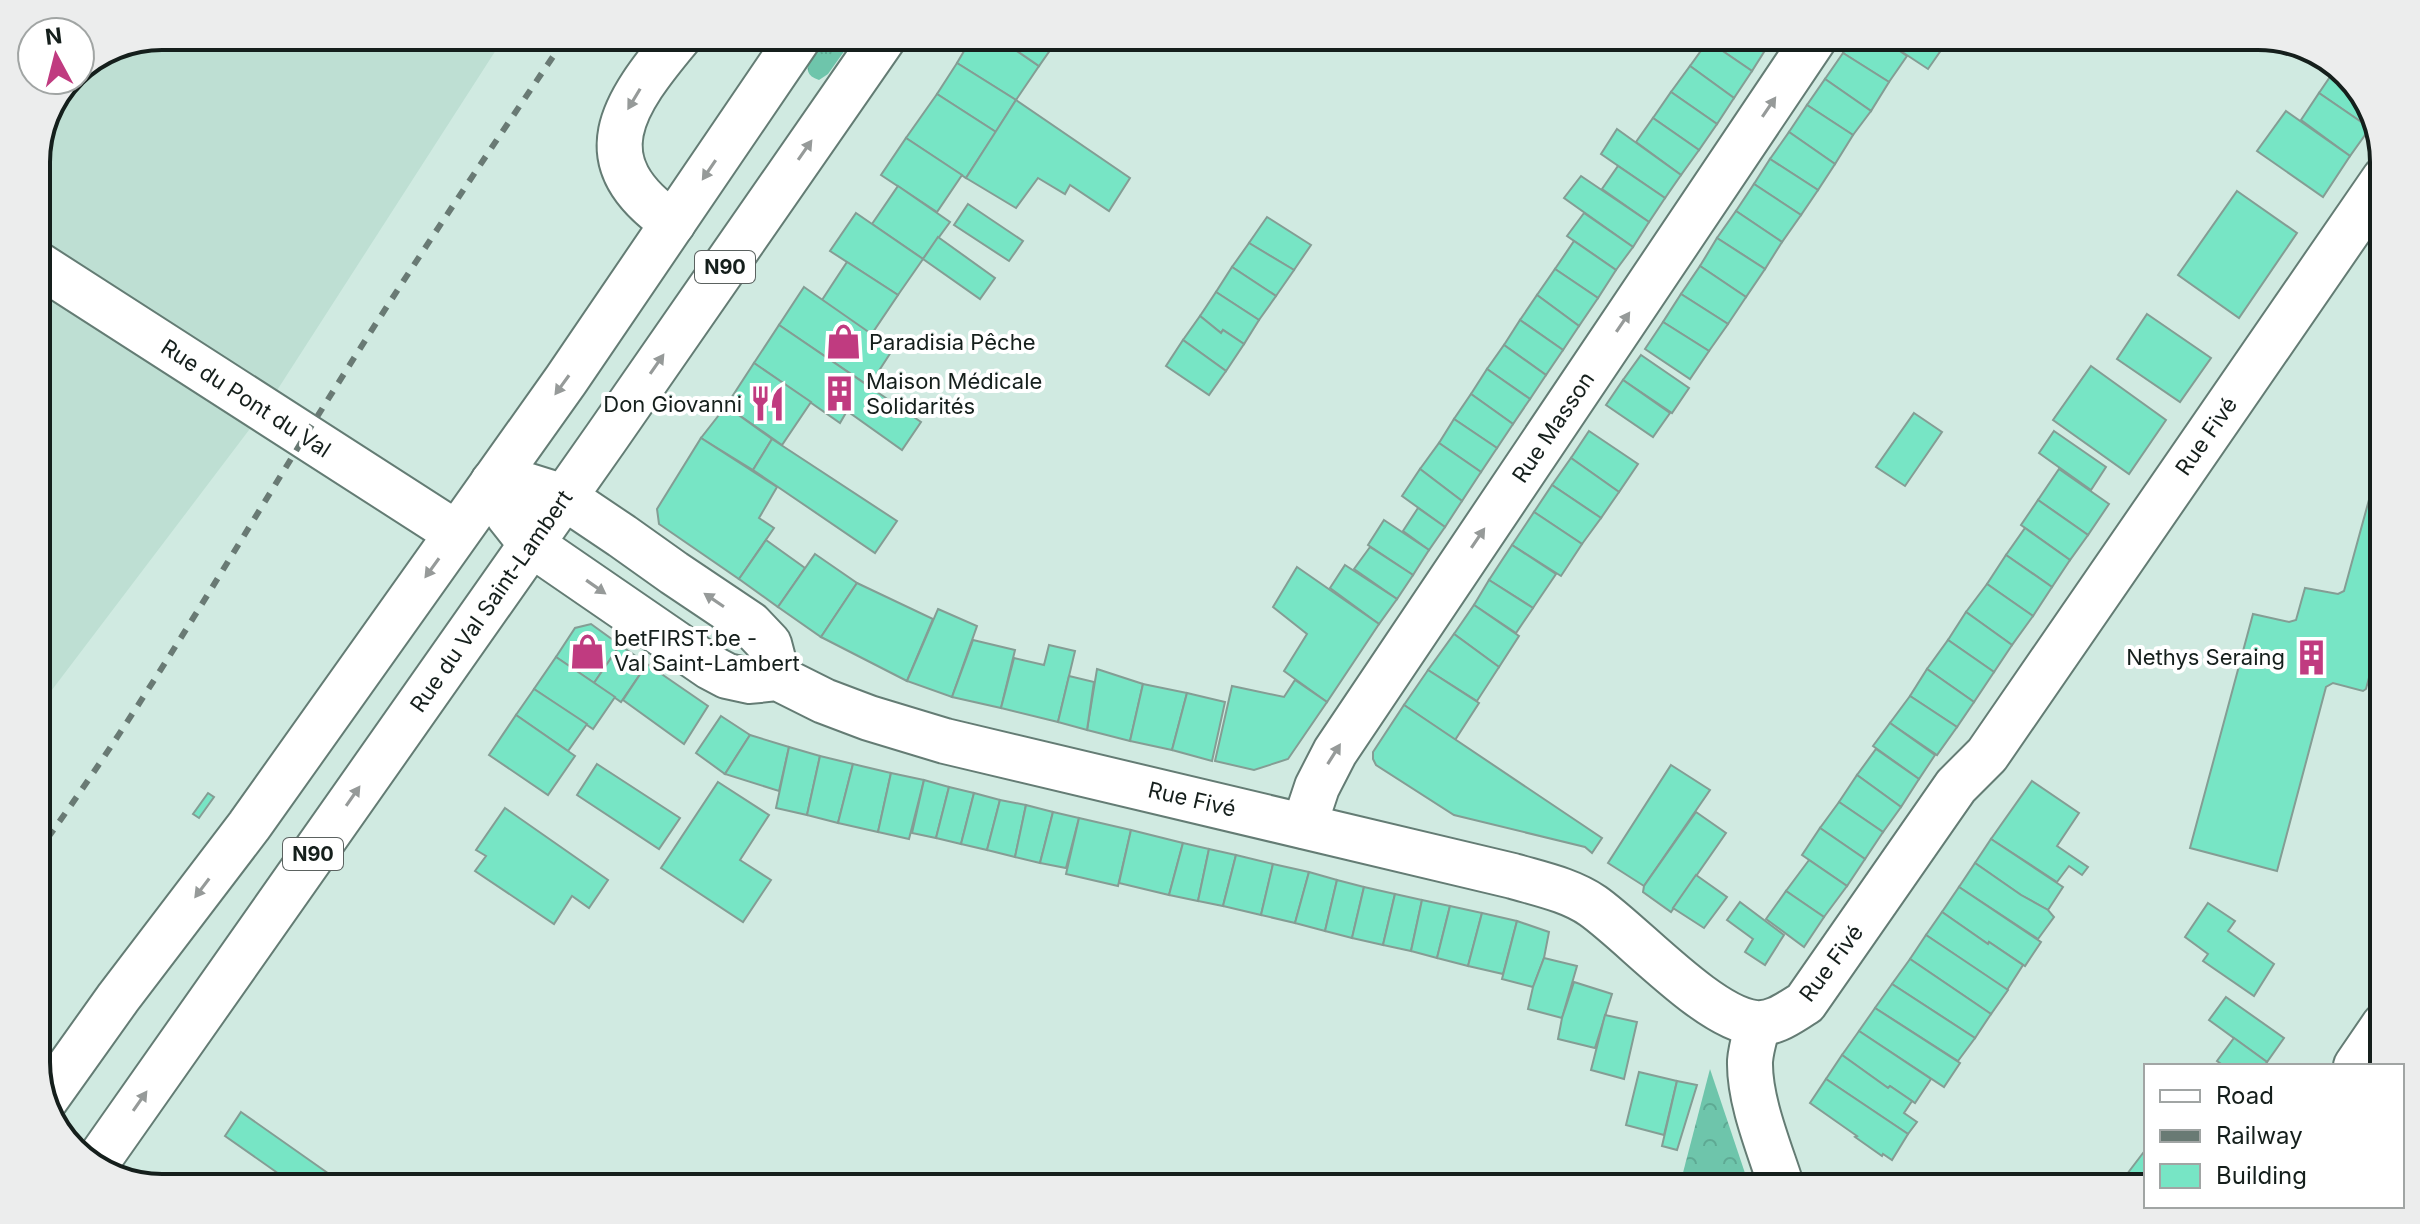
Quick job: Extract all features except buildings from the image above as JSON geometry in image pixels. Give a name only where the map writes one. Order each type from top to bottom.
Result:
[{"type":"street","points":[[668,50],[650,72],[628,108],[619,137],[621,163],[635,191],[650,207],[673,223]]},
{"type":"street","points":[[53,1089],[249,826],[493,482],[790,50]]},
{"type":"street","name":"Rue du Val Saint-Lambert","points":[[101,1156],[875,50]]},
{"type":"street","name":"Rue Masson","points":[[1304,826],[1313,796],[1335,752],[1807,50]]},
{"type":"street","name":"Rue Fivé","points":[[493,482],[508,515],[531,544],[727,676],[750,681],[778,678],[858,714],[945,741],[1513,876],[1562,891],[1591,905],[1710,1003],[1732,1017],[1758,1024],[1782,1018],[1805,1003],[1956,786],[1987,755],[2370,199]]},
{"type":"street","name":"Rue du Pont du Val","points":[[50,272],[456,533]]},
{"type":"street","points":[[493,482],[516,482],[564,497],[750,624],[769,644],[778,678]]},
{"type":"street","points":[[1758,1024],[1750,1062],[1752,1087],[1777,1174]]},
{"type":"street","points":[[2357,1064],[2370,1046]]},
{"type":"shaded area","points":[[496,50],[265,409],[50,693],[50,155],[54,133],[72,96],[96,96],[96,72],[140,52]]},
{"type":"green space","points":[[816,50],[845,50],[828,74],[819,80],[808,72]]},
{"type":"green space","points":[[1710,1069],[1745,1174],[1683,1174]]},
{"type":"railway","points":[[50,834],[116,740],[365,341],[558,50]]},
{"type":"place","name":"Paradisia Pêche","points":[[843,342]]},
{"type":"place","name":"Maison Médicale Solidarités","points":[[840,394]]},
{"type":"place","name":"Don Giovanni","points":[[768,404]]},
{"type":"place","name":"betFIRST.be - Val Saint-Lambert","points":[[588,651]]},
{"type":"place","name":"Nethys Seraing","points":[[2311,657]]}]
